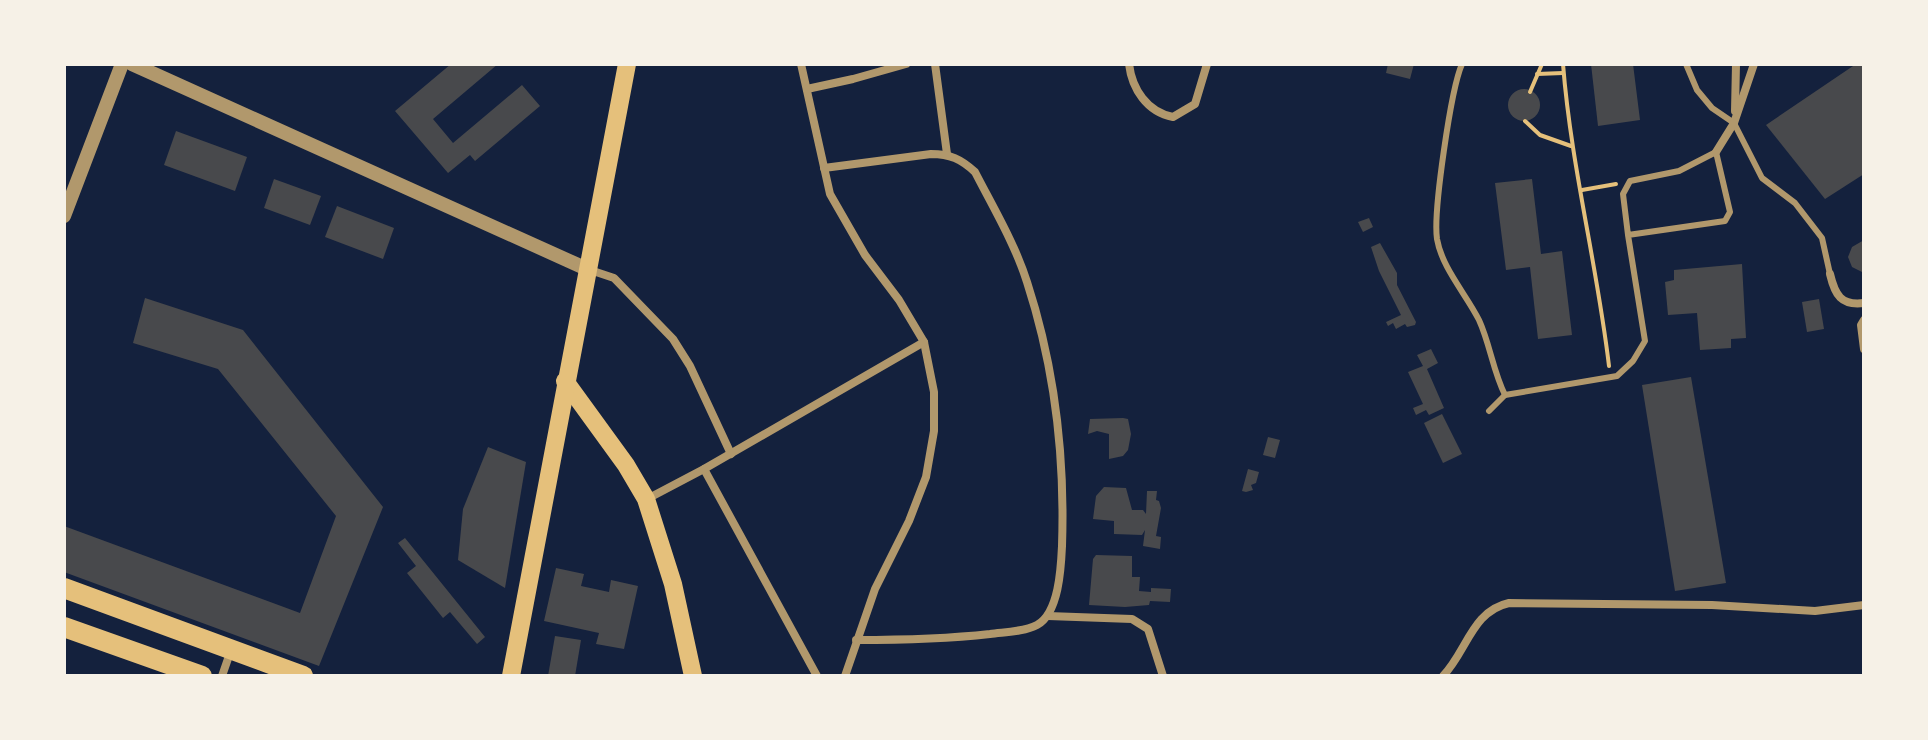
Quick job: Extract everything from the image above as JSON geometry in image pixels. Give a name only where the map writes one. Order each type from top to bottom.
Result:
[{"type":"highway","points":[[64,588],[303,676]]},
{"type":"highway","points":[[64,627],[202,676]]},
{"type":"main road","points":[[511,676],[627,64]]},
{"type":"main road","points":[[565,381],[626,465],[646,499],[673,584],[693,676]]},
{"type":"street","points":[[64,216],[122,64]]},
{"type":"street","points":[[132,64],[587,269],[614,278],[673,339],[690,366],[731,454]]},
{"type":"street","points":[[801,64],[830,194],[924,342],[934,392],[934,431],[926,477],[909,521],[875,589],[845,676]]},
{"type":"street","points":[[807,89],[906,64]]},
{"type":"street","points":[[935,64],[947,154]]},
{"type":"street","points":[[1129,64],[1132,83],[1140,95],[1163,115],[1173,117],[1195,104],[1207,64]]},
{"type":"street","points":[[1734,123],[1736,64]]},
{"type":"street","points":[[1716,152],[1734,123],[1754,64]]},
{"type":"street","points":[[824,168],[947,154],[964,161],[975,172],[1027,280],[1051,377],[1064,492],[1061,580],[1048,616],[1037,625],[1012,632],[924,640],[856,640]]},
{"type":"street","points":[[1830,274],[1835,295],[1853,304],[1864,303]]},
{"type":"street","points":[[1864,320],[1861,325],[1864,349]]},
{"type":"street","points":[[646,499],[731,454],[924,342]]},
{"type":"street","points":[[704,469],[817,676]]},
{"type":"street","points":[[1443,676],[1483,616],[1493,606],[1509,603],[1712,605],[1815,611],[1864,605]]},
{"type":"street","points":[[1048,616],[1132,619],[1143,623],[1148,629],[1163,676]]},
{"type":"street","points":[[222,676],[231,650]]},
{"type":"lane","points":[[1462,64],[1441,167],[1437,237],[1443,257],[1480,323],[1494,372],[1505,395]]},
{"type":"lane","points":[[1686,64],[1697,90],[1712,108],[1734,123],[1762,178],[1795,203],[1822,238],[1830,274]]},
{"type":"lane","points":[[1489,411],[1505,395],[1617,376],[1633,361],[1645,341],[1628,235],[1623,194],[1630,181],[1679,171],[1716,152],[1730,212],[1725,221],[1628,235]]},
{"type":"path","points":[[1530,92],[1542,64]]},
{"type":"path","points":[[1563,64],[1571,146],[1611,377]]},
{"type":"path","points":[[1537,74],[1563,73]]},
{"type":"path","points":[[1525,121],[1540,135],[1571,146]]},
{"type":"path","points":[[1581,190],[1630,181]]},
{"type":"building","points":[[451,64],[498,64],[433,119],[453,143],[522,85],[540,106],[475,161],[470,155],[448,173],[395,111]]},
{"type":"building","points":[[1388,64],[1414,64],[1410,79],[1386,73]]},
{"type":"building","points":[[1591,64],[1633,64],[1640,120],[1598,126]]},
{"type":"building","points":[[1856,64],[1864,64],[1864,174],[1825,199],[1766,125]]},
{"type":"building","points":[[1524,89],[1535,94],[1540,105],[1535,116],[1524,121],[1513,116],[1508,105],[1513,94]]},
{"type":"building","points":[[176,131],[247,157],[235,191],[164,165]]},
{"type":"building","points":[[274,179],[321,196],[310,225],[264,208]]},
{"type":"building","points":[[1532,179],[1541,254],[1562,251],[1572,335],[1538,339],[1530,267],[1506,270],[1495,183]]},
{"type":"building","points":[[337,206],[394,228],[383,259],[325,237]]},
{"type":"building","points":[[1369,218],[1373,227],[1363,232],[1358,222]]},
{"type":"building","points":[[1864,240],[1864,273],[1852,267],[1848,257],[1852,247]]},
{"type":"building","points":[[1380,243],[1397,273],[1397,285],[1415,325],[1407,327],[1405,324],[1396,329],[1393,323],[1388,326],[1386,322],[1401,315],[1371,247]]},
{"type":"building","points":[[1742,264],[1746,338],[1731,339],[1731,348],[1700,350],[1697,313],[1668,315],[1665,282],[1674,280],[1674,270]]},
{"type":"building","points":[[145,298],[243,330],[383,507],[319,666],[64,572],[64,526],[300,613],[336,516],[218,369],[133,343]]},
{"type":"building","points":[[1819,299],[1824,329],[1807,332],[1802,302]]},
{"type":"building","points":[[1431,349],[1438,363],[1427,369],[1444,408],[1429,415],[1426,410],[1416,415],[1413,408],[1423,404],[1408,372],[1423,366],[1417,355]]},
{"type":"building","points":[[1691,377],[1726,583],[1675,591],[1642,385]]},
{"type":"building","points":[[1442,414],[1462,454],[1443,463],[1424,423]]},
{"type":"building","points":[[1090,419],[1128,419],[1131,434],[1128,450],[1123,456],[1109,459],[1109,434],[1097,431],[1088,434]]},
{"type":"building","points":[[1268,437],[1280,440],[1275,458],[1263,455]]},
{"type":"building","points":[[488,447],[526,462],[505,588],[458,560],[463,509]]},
{"type":"building","points":[[1248,469],[1259,472],[1256,483],[1251,485],[1253,490],[1246,492],[1242,491]]},
{"type":"building","points":[[1104,487],[1126,488],[1132,510],[1143,510],[1146,514],[1147,491],[1157,491],[1156,500],[1161,508],[1156,536],[1161,537],[1160,549],[1143,546],[1145,530],[1142,535],[1114,534],[1114,521],[1093,519],[1096,496]]},
{"type":"building","points":[[405,538],[485,637],[477,644],[450,612],[443,618],[407,573],[416,566],[398,543]]},
{"type":"building","points":[[1096,555],[1132,556],[1132,577],[1140,577],[1139,591],[1171,589],[1170,602],[1150,601],[1149,605],[1125,607],[1089,605],[1093,559]]},
{"type":"building","points":[[556,568],[584,574],[581,586],[609,592],[611,580],[638,586],[624,649],[596,644],[599,633],[544,621]]},
{"type":"building","points":[[555,636],[581,640],[575,676],[548,676]]}]
